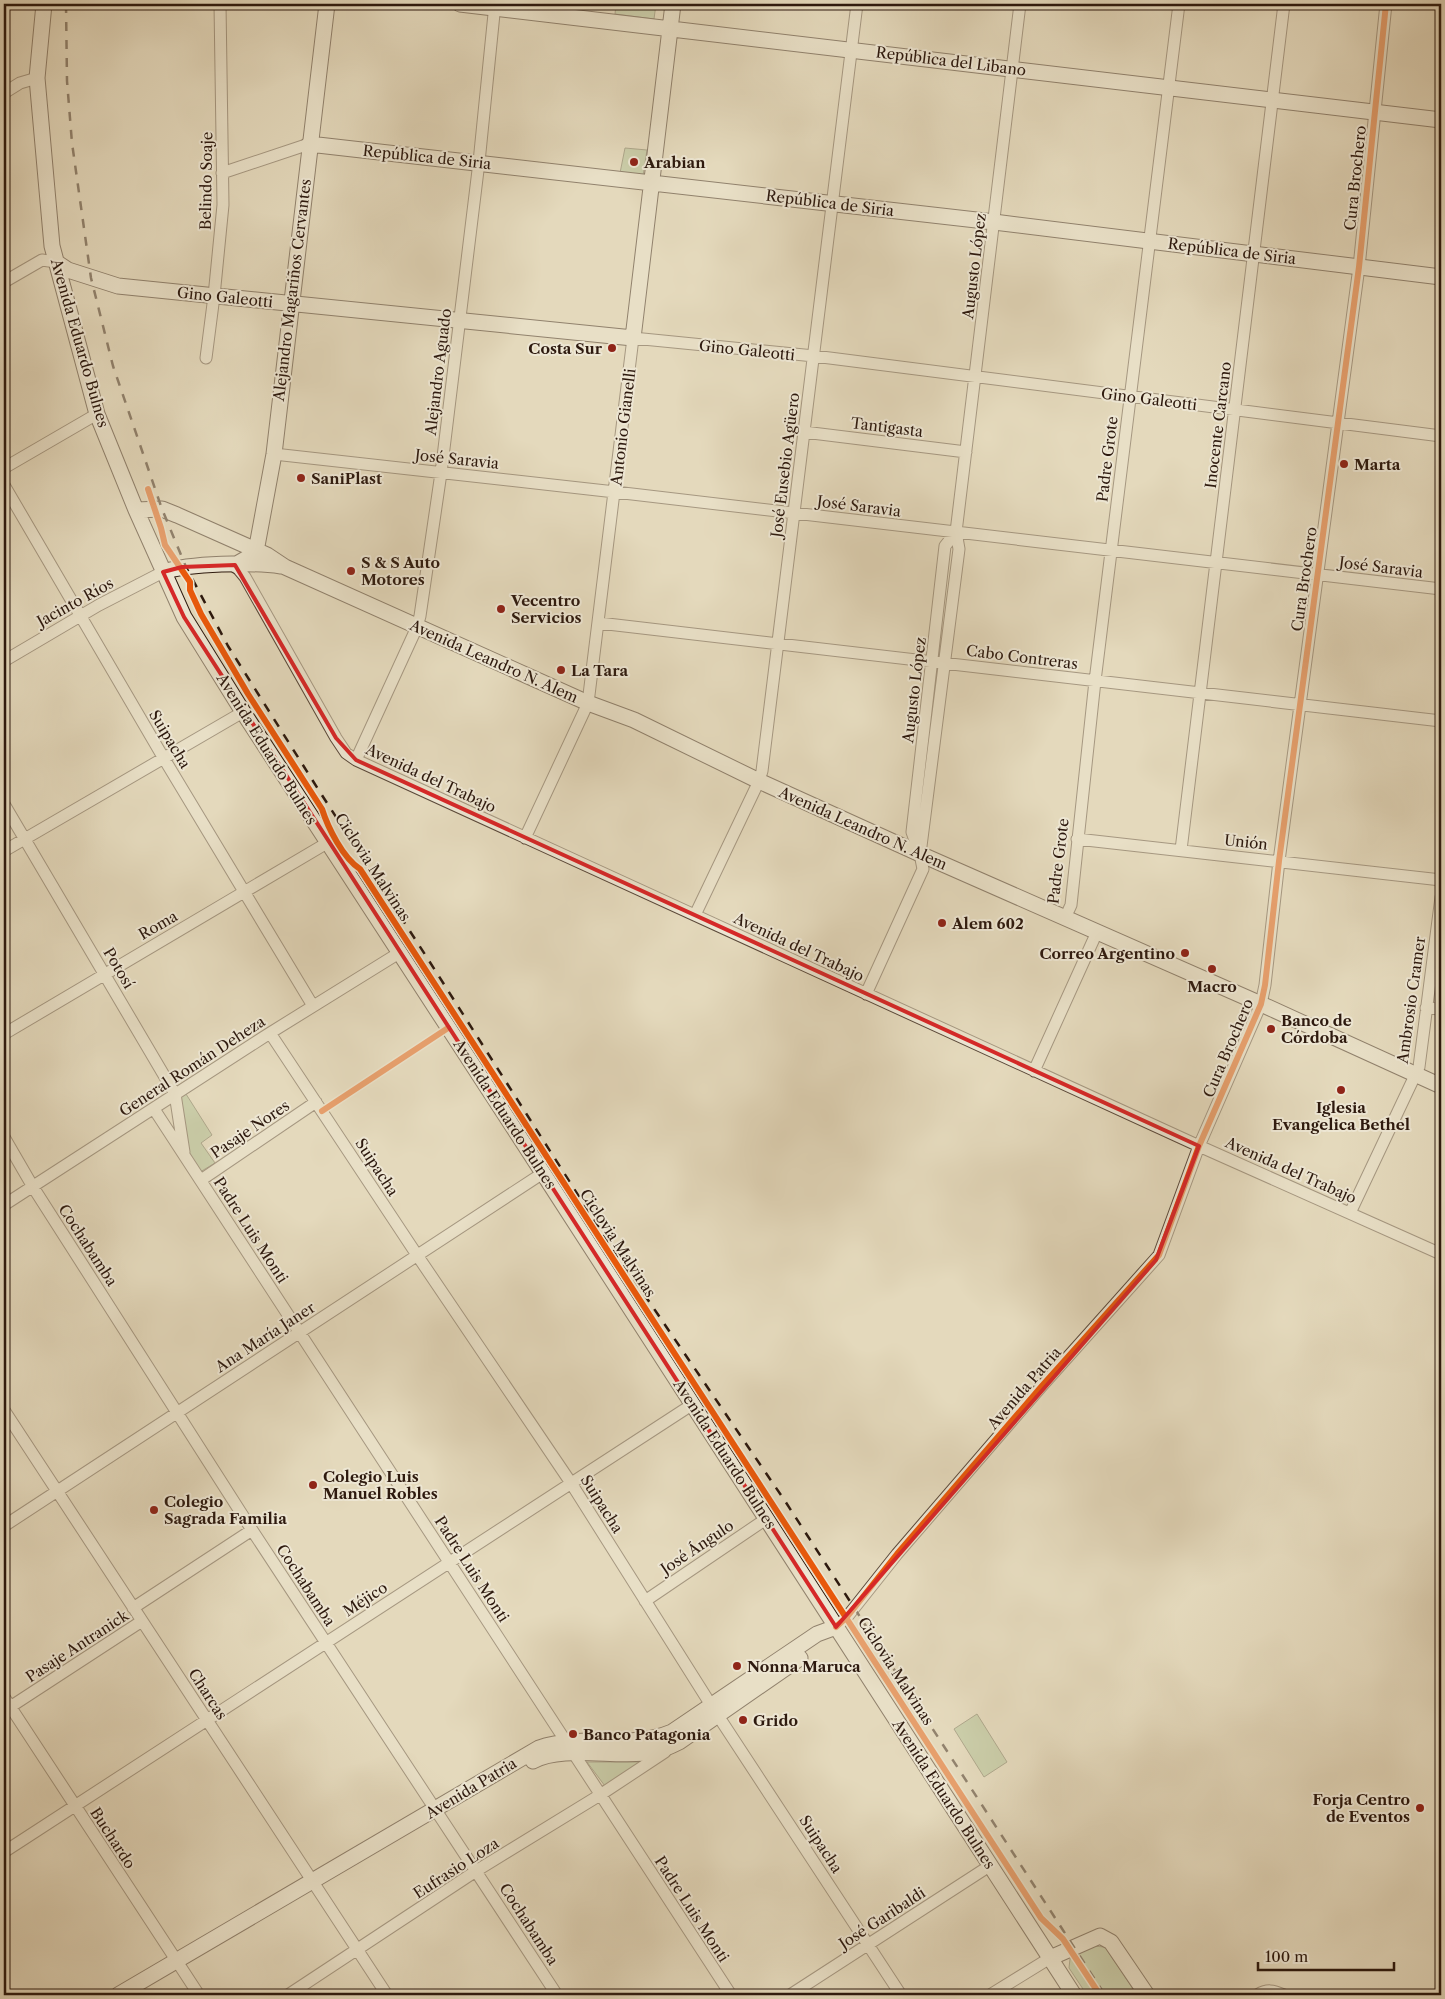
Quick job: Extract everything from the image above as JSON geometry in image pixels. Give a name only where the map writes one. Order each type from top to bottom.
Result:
[{"type":"main road","name":"Avenida Eduardo Bulnes","points":[[44,4],[37,78],[52,246],[97,414],[136,510],[184,616],[327,843],[544,1173],[1074,1995]]},
{"type":"main road","name":"Alejandro Magariños Cervantes","points":[[255,550],[260,535],[274,454],[309,144],[327,4]]},
{"type":"main road","name":"República del Libano","points":[[460,4],[494,6],[1441,120]]},
{"type":"main road","name":"Antonio Gianelli","points":[[633,338],[673,4]]},
{"type":"main road","name":"República de Siria","points":[[309,144],[652,182],[1441,276]]},
{"type":"main road","name":"Gino Galeotti","points":[[56,262],[68,270],[118,286],[633,338]]},
{"type":"main road","name":"Avenida Leandro N. Alem","points":[[136,510],[162,509],[255,550],[285,567],[417,627],[588,703],[634,720],[920,854],[1261,1004],[1441,1086]]},
{"type":"main road","points":[[235,565],[249,557],[255,550]]},
{"type":"main road","name":"Avenida Leandro N. Alem","points":[[164,572],[180,567],[265,564],[285,567]]},
{"type":"main road","name":"Avenida Patria","points":[[640,1754],[660,1738],[715,1710],[821,1643],[836,1628]]},
{"type":"main road","name":"Avenida Patria","points":[[118,1995],[178,1964],[314,1885],[438,1812],[539,1748],[570,1748],[640,1754],[655,1752],[679,1742],[715,1710]]},
{"type":"main road","points":[[1050,1958],[1093,1938],[1104,1937],[1112,1942],[1148,1995]]},
{"type":"main road","name":"Avenida Patria","points":[[134,1995],[178,1964]]},
{"type":"street","name":"Belindo Soaje","points":[[206,358],[223,205],[220,4]]},
{"type":"street","name":"José Eusebio Agüero","points":[[695,916],[759,780],[778,644],[857,4]]},
{"type":"street","name":"Augusto López","points":[[866,994],[923,869],[912,832],[938,662],[945,546],[956,532],[1020,4]]},
{"type":"street","name":"Padre Grote","points":[[1065,918],[1070,905],[1095,681],[1179,4]]},
{"type":"street","name":"Inocente Carcano","points":[[1181,850],[1284,4]]},
{"type":"street","name":"Cura Brochero","points":[[1199,1146],[1261,1004],[1265,985],[1279,861],[1359,266],[1386,4]]},
{"type":"street","name":"Alejandro Aguado","points":[[356,760],[417,627],[441,473],[460,321],[479,162],[494,6]]},
{"type":"street","points":[[4,93],[20,83],[37,78]]},
{"type":"street","name":"República de Siria","points":[[222,174],[309,144]]},
{"type":"street","points":[[4,282],[42,260],[56,262]]},
{"type":"street","name":"Gino Galeotti","points":[[633,338],[814,356],[1441,436]]},
{"type":"street","name":"Antonio Gianelli","points":[[525,838],[588,703],[633,338]]},
{"type":"street","points":[[4,468],[97,414]]},
{"type":"street","name":"Tantigasta","points":[[804,432],[966,452]]},
{"type":"street","name":"José Saravia","points":[[274,454],[1441,589]]},
{"type":"street","name":"Suipacha","points":[[4,485],[163,758],[313,1006]]},
{"type":"street","name":"Avenida del Trabajo","points":[[235,565],[245,577],[336,738],[346,753],[356,760],[1034,1071],[1441,1254]]},
{"type":"street","name":"Jacinto Ríos","points":[[4,661],[80,616],[164,572]]},
{"type":"street","name":"Cabo Contreras","points":[[599,623],[1441,722]]},
{"type":"street","points":[[4,851],[243,712]]},
{"type":"street","name":"Potosí","points":[[4,804],[175,1094],[185,1156]]},
{"type":"street","name":"Unión","points":[[1077,839],[1441,880]]},
{"type":"street","name":"Roma","points":[[4,1034],[327,843]]},
{"type":"street","name":"Ambrosio Cramer","points":[[1350,1213],[1418,1067],[1441,897]]},
{"type":"street","points":[[1034,1071],[1097,932]]},
{"type":"street","name":"General Román Deheza","points":[[4,1205],[270,1033],[398,953]]},
{"type":"street","points":[[1426,1008],[1441,1009]]},
{"type":"street","name":"Suipacha","points":[[270,1033],[417,1256],[571,1483],[715,1710],[901,1995]]},
{"type":"street","name":"Pasaje Nores","points":[[201,1180],[316,1102]]},
{"type":"street","name":"Padre Luis Monti","points":[[154,1109],[731,1995]]},
{"type":"street","name":"Cochabamba","points":[[4,1137],[33,1187],[252,1530],[558,1995]]},
{"type":"street","name":"Avenida Patria","points":[[836,1628],[897,1554],[1042,1387],[1156,1260],[1162,1249],[1199,1146]]},
{"type":"street","name":"Ana María Janer","points":[[4,1526],[544,1173]]},
{"type":"street","name":"Méjico","points":[[4,1852],[693,1404]]},
{"type":"street","name":"Charcas","points":[[4,1410],[387,1995]]},
{"type":"street","name":"José Ángulo","points":[[645,1601],[766,1519]]},
{"type":"street","name":"Pasaje Antranick","points":[[133,1608],[252,1530]]},
{"type":"street","name":"Pasaje Antranick","points":[[7,1709],[142,1621]]},
{"type":"street","name":"Buchardo","points":[[4,1696],[7,1709],[74,1806],[199,1995]]},
{"type":"street","name":"Eufrasio Loza","points":[[288,1995],[476,1872],[600,1795],[640,1754]]},
{"type":"street","name":"José Garibaldi","points":[[790,1995],[991,1865]]},
{"type":"street","points":[[990,1995],[1050,1958]]},
{"type":"street","points":[[1257,1995],[1272,1990],[1284,1995]]},
{"type":"highlighted area","points":[[235,565],[336,738],[356,760],[1199,1146],[1156,1260],[836,1627],[543,1173],[184,617],[163,572],[182,567]]},
{"type":"green space","points":[[616,4],[656,4],[654,19],[615,14]]},
{"type":"green space","name":"Arabian","points":[[625,148],[647,150],[643,176],[620,173]]},
{"type":"green space","points":[[186,1094],[212,1135],[201,1143],[215,1163],[200,1172],[187,1156],[178,1099]]},
{"type":"green space","points":[[977,1714],[1007,1762],[984,1777],[954,1729]]},
{"type":"green space","points":[[587,1762],[641,1762],[605,1786]]},
{"type":"green space","points":[[1092,1946],[1105,1947],[1137,1995],[1087,1995],[1069,1968],[1070,1959]]},
{"type":"railway","points":[[66,4],[67,81],[72,143],[91,278],[113,366],[162,509],[186,567],[228,646],[599,1228],[785,1501],[1105,1995]]},
{"type":"cycle path","name":"Ciclovia Malvinas","points":[[836,1627],[847,1617],[897,1554],[1041,1387],[1159,1255],[1199,1146],[1261,1004],[1359,267],[1386,4]]},
{"type":"cycle path","name":"Ciclovia Malvinas","points":[[148,489],[165,545],[190,582],[190,590],[201,614],[248,694],[322,809],[328,825],[342,850],[360,869],[1041,1918],[1063,1939],[1100,1995]]},
{"type":"cycle path","points":[[322,1111],[448,1028]]},
{"type":"place","name":"Arabian","points":[[634,162]]},
{"type":"place","name":"Costa Sur","points":[[612,348]]},
{"type":"place","name":"Marta","points":[[1344,464]]},
{"type":"place","name":"SaniPlast","points":[[301,478]]},
{"type":"place","name":"S & S Auto Motores","points":[[351,571]]},
{"type":"place","name":"Vecentro Servicios","points":[[501,609]]},
{"type":"place","name":"La Tara","points":[[561,670]]},
{"type":"place","name":"Alem 602","points":[[942,923]]},
{"type":"place","name":"Correo Argentino","points":[[1185,953]]},
{"type":"place","name":"Macro","points":[[1212,969]]},
{"type":"place","name":"Banco de Córdoba","points":[[1271,1029]]},
{"type":"place","name":"Iglesia Evangelica Bethel","points":[[1341,1090]]},
{"type":"place","name":"Colegio Luis Manuel Robles","points":[[313,1485]]},
{"type":"place","name":"Colegio Sagrada Familia","points":[[154,1510]]},
{"type":"place","name":"Nonna Maruca","points":[[737,1666]]},
{"type":"place","name":"Grido","points":[[743,1720]]},
{"type":"place","name":"Banco Patagonia","points":[[573,1734]]},
{"type":"place","name":"Forja Centro de Eventos","points":[[1420,1808]]}]
